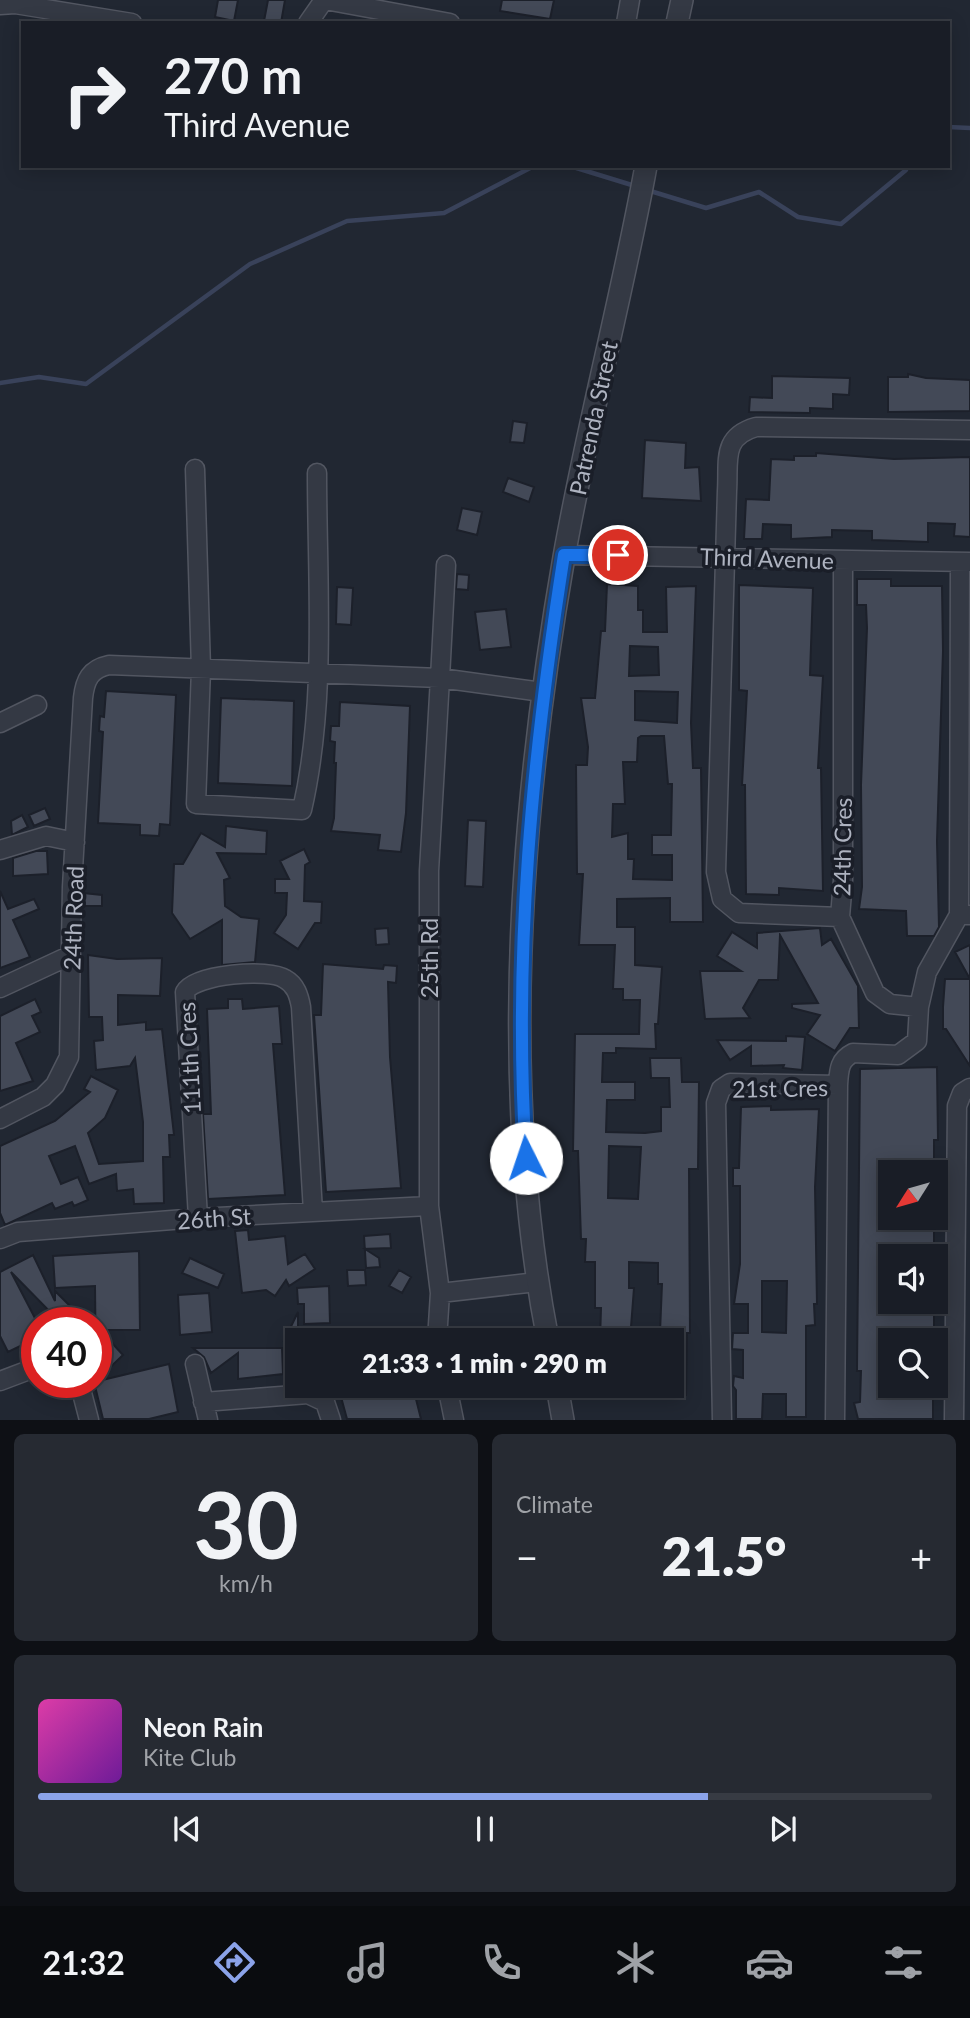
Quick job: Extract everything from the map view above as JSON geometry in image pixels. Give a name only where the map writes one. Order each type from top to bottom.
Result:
[{"type":"street","points":[[309,21],[325,0],[439,21]]},
{"type":"street","points":[[626,21],[630,0]]},
{"type":"street","points":[[677,21],[682,0]]},
{"type":"street","points":[[0,5],[15,4],[120,21]]},
{"type":"street","name":"Patrenda Street","points":[[546,1328],[537,1282],[520,1060],[521,942],[542,692],[564,555],[646,168]]},
{"type":"street","name":"24th Cres","points":[[843,561],[843,880],[840,917],[739,913],[722,899],[718,888],[725,556],[729,449],[733,438],[743,430],[756,427],[970,430]]},
{"type":"street","points":[[195,469],[201,669],[196,804],[302,810],[308,787],[317,674],[317,472]]},
{"type":"street","name":"Third Avenue","points":[[564,555],[965,562]]},
{"type":"street","points":[[838,1085],[840,1066],[847,1056],[853,1053],[898,1055],[917,1041],[919,1007],[927,972],[964,915],[965,562]]},
{"type":"street","name":"25th Rd","points":[[438,1328],[440,1293],[429,1206],[429,871],[446,565]]},
{"type":"street","name":"24th Road","points":[[0,1119],[43,1097],[62,1075],[69,1057],[75,842],[85,682],[96,669],[109,665],[201,669]]},
{"type":"street","points":[[201,669],[440,678],[542,692]]},
{"type":"street","points":[[0,723],[37,705]]},
{"type":"street","points":[[0,850],[46,836],[75,842]]},
{"type":"street","points":[[840,917],[875,993],[890,1004],[919,1007]]},
{"type":"street","points":[[0,988],[71,955]]},
{"type":"street","name":"111th Cres","points":[[198,1218],[185,992],[189,985],[202,978],[270,974],[289,981],[299,996],[301,1007],[313,1212]]},
{"type":"street","name":"21st Cres","points":[[722,1419],[717,1095],[730,1083],[838,1085],[835,1419]]},
{"type":"street","points":[[954,1419],[957,1106],[962,1093],[970,1088]]},
{"type":"street","name":"26th St","points":[[0,1239],[18,1233],[198,1218],[429,1206]]},
{"type":"street","points":[[440,1293],[537,1282]]},
{"type":"street","points":[[195,1364],[205,1411],[308,1394],[325,1402],[331,1419]]},
{"type":"street","points":[[0,1381],[21,1373]]},
{"type":"street","points":[[83,1398],[89,1419]]},
{"type":"street","points":[[450,1398],[454,1419]]},
{"type":"street","points":[[559,1398],[563,1419]]},
{"type":"building","points":[[218,0],[238,0],[234,21],[215,17]]},
{"type":"building","points":[[268,0],[285,0],[281,21],[264,21]]},
{"type":"building","points":[[502,0],[554,0],[550,19],[500,11]]},
{"type":"building","points":[[908,374],[926,378],[970,380],[970,411],[888,412],[888,377],[908,377]]},
{"type":"building","points":[[772,376],[850,378],[849,395],[833,394],[833,409],[810,408],[810,413],[749,412],[750,397],[772,398]]},
{"type":"building","points":[[513,421],[527,423],[524,443],[510,442]]},
{"type":"building","points":[[645,440],[686,443],[685,468],[699,467],[701,501],[642,498]]},
{"type":"building","points":[[816,453],[894,459],[970,457],[970,537],[954,536],[955,524],[928,523],[928,542],[872,540],[872,531],[832,530],[832,537],[791,539],[791,525],[763,524],[762,539],[744,539],[746,499],[769,500],[771,459],[794,460],[794,456],[816,456]]},
{"type":"building","points":[[508,478],[534,487],[529,502],[503,492]]},
{"type":"building","points":[[462,508],[482,512],[477,535],[457,530]]},
{"type":"building","points":[[457,574],[469,575],[468,590],[456,589]]},
{"type":"building","points":[[857,579],[891,579],[891,586],[942,586],[943,651],[937,841],[939,927],[934,936],[907,936],[906,911],[859,909],[862,887],[861,785],[867,628],[866,605],[857,605]]},
{"type":"building","points":[[607,584],[638,586],[638,610],[643,610],[643,632],[667,632],[666,587],[696,586],[691,723],[693,768],[701,768],[703,922],[670,922],[670,898],[617,899],[617,927],[635,927],[635,965],[662,967],[658,1024],[655,1024],[656,1049],[616,1048],[616,1053],[603,1053],[602,1082],[635,1082],[635,1100],[607,1100],[606,1132],[645,1133],[661,1131],[661,1107],[670,1107],[669,1078],[651,1078],[650,1058],[681,1058],[682,1082],[699,1082],[698,1169],[689,1169],[690,1333],[687,1333],[686,1395],[684,1328],[660,1328],[662,1284],[658,1284],[658,1263],[629,1262],[629,1288],[634,1288],[631,1328],[600,1328],[601,1308],[595,1308],[595,1262],[585,1262],[586,1239],[581,1239],[578,1151],[573,1151],[575,1034],[639,1034],[640,1000],[623,1000],[623,989],[613,989],[615,945],[579,945],[583,874],[577,874],[576,765],[587,765],[588,747],[581,698],[595,698],[601,631],[605,631]],"holes":[[[630,646],[658,647],[659,675],[629,676]],[[635,691],[678,692],[677,723],[635,720]],[[664,736],[668,784],[672,784],[671,835],[652,835],[652,855],[672,855],[672,880],[633,879],[634,859],[628,859],[628,833],[612,837],[613,804],[625,804],[623,762],[637,762],[638,738]],[[609,1146],[641,1147],[638,1199],[608,1198]]]},
{"type":"building","points":[[739,585],[813,588],[810,675],[823,676],[818,768],[821,768],[823,891],[779,888],[779,895],[746,894],[745,785],[742,785],[747,691],[739,690]]},
{"type":"building","points":[[337,587],[353,588],[351,625],[336,624]]},
{"type":"building","points":[[506,609],[511,647],[480,650],[475,612]]},
{"type":"building","points":[[106,691],[176,695],[170,825],[160,824],[159,836],[140,835],[140,825],[98,823],[103,732],[99,731],[100,716],[104,717]]},
{"type":"building","points":[[221,698],[294,701],[292,786],[218,783]]},
{"type":"building","points":[[340,702],[410,706],[406,813],[401,852],[378,850],[380,835],[331,831],[336,763],[335,742],[330,741],[331,726],[339,726]]},
{"type":"building","points":[[45,808],[50,819],[34,826],[29,815]]},
{"type":"building","points":[[22,815],[28,827],[12,835],[11,821]]},
{"type":"building","points":[[468,820],[486,821],[483,887],[465,886]]},
{"type":"building","points":[[226,826],[267,831],[266,854],[217,853],[230,878],[224,880],[225,906],[241,917],[259,919],[255,962],[222,965],[222,920],[190,939],[172,913],[174,864],[183,864],[201,833],[225,847]]},
{"type":"building","points":[[304,849],[310,862],[305,865],[304,901],[322,902],[321,923],[315,923],[298,949],[274,933],[286,915],[287,893],[275,893],[275,879],[289,879],[280,861]]},
{"type":"building","points":[[36,851],[47,851],[48,874],[13,876],[13,858]]},
{"type":"building","points":[[0,891],[8,909],[34,899],[39,909],[13,920],[30,957],[0,968]]},
{"type":"building","points":[[83,893],[102,895],[102,906],[83,906]]},
{"type":"building","points":[[388,928],[389,944],[376,945],[375,929]]},
{"type":"building","points":[[820,928],[822,945],[831,939],[858,986],[859,1028],[850,1028],[835,1051],[807,1034],[820,1015],[792,1008],[792,1004],[818,1003],[780,935],[778,980],[759,980],[743,1008],[750,1018],[705,1019],[700,971],[741,971],[717,956],[732,932],[757,948],[757,933]]},
{"type":"building","points":[[970,945],[970,979],[955,952]]},
{"type":"building","points":[[88,955],[117,959],[162,958],[160,996],[118,995],[118,1025],[146,1022],[146,1030],[162,1029],[174,1135],[169,1135],[170,1157],[163,1157],[164,1203],[134,1204],[133,1189],[117,1191],[116,1174],[89,1184],[75,1146],[49,1156],[61,1184],[78,1177],[88,1200],[74,1206],[72,1202],[55,1209],[52,1203],[5,1225],[0,1213],[0,1146],[55,1121],[90,1092],[84,1089],[91,1076],[118,1090],[105,1118],[88,1133],[99,1164],[143,1161],[143,1122],[135,1058],[130,1066],[96,1070],[94,1041],[103,1040],[102,1017],[89,1017]]},
{"type":"building","points":[[323,964],[383,969],[384,965],[397,966],[396,983],[388,982],[390,1057],[401,1188],[326,1192],[314,1015],[321,1015]]},
{"type":"building","points":[[945,979],[970,979],[970,1066],[946,1029],[943,1029],[943,1007]]},
{"type":"building","points":[[35,999],[41,1012],[32,1016],[40,1032],[16,1043],[33,1081],[0,1091],[0,1016]]},
{"type":"building","points":[[228,999],[242,999],[243,1009],[279,1006],[282,1044],[273,1044],[285,1195],[208,1199],[203,1114],[211,1114],[207,1009],[228,1008]]},
{"type":"building","points":[[786,1036],[805,1037],[802,1070],[783,1068],[784,1065],[751,1066],[751,1046],[730,1060],[717,1040],[786,1041]]},
{"type":"building","points":[[937,1067],[938,1140],[934,1140],[934,1160],[878,1160],[878,1230],[934,1230],[934,1244],[878,1244],[878,1314],[934,1314],[934,1328],[878,1328],[878,1398],[933,1398],[933,1419],[858,1419],[854,1403],[860,1402],[861,1371],[857,1371],[860,1069]]},
{"type":"building","points":[[771,1106],[771,1110],[819,1109],[815,1187],[817,1304],[814,1304],[815,1325],[806,1326],[806,1417],[786,1417],[786,1394],[763,1394],[762,1419],[736,1419],[734,1376],[743,1378],[743,1350],[732,1349],[733,1333],[748,1333],[748,1304],[734,1304],[740,1264],[740,1186],[733,1186],[733,1168],[739,1168],[741,1107]],"holes":[[[762,1281],[787,1281],[786,1333],[762,1332]]]},
{"type":"building","points":[[248,1230],[249,1240],[285,1236],[288,1264],[305,1254],[315,1269],[289,1286],[286,1280],[275,1296],[266,1290],[242,1293],[235,1231]]},
{"type":"building","points":[[390,1234],[391,1248],[365,1249],[379,1258],[380,1267],[366,1268],[364,1236]]},
{"type":"building","points":[[139,1251],[140,1330],[112,1330],[112,1307],[95,1307],[95,1286],[55,1288],[53,1256]]},
{"type":"building","points":[[33,1255],[55,1301],[55,1291],[71,1307],[45,1307],[11,1272],[29,1307],[21,1307],[21,1346],[8,1352],[0,1336],[0,1272]]},
{"type":"building","points":[[190,1258],[224,1274],[218,1288],[182,1273]]},
{"type":"building","points":[[347,1270],[365,1270],[366,1285],[348,1286]]},
{"type":"building","points":[[399,1270],[411,1277],[402,1293],[389,1286]]},
{"type":"building","points":[[329,1286],[330,1323],[304,1324],[304,1304],[298,1304],[297,1288]]},
{"type":"building","points":[[209,1293],[212,1332],[180,1335],[178,1295]]},
{"type":"building","points":[[298,1312],[298,1328],[290,1328]]},
{"type":"building","points":[[112,1343],[123,1355],[112,1366]]},
{"type":"building","points":[[193,1348],[282,1348],[283,1374],[238,1379],[238,1353],[211,1373],[204,1357]]},
{"type":"building","points":[[169,1364],[178,1412],[149,1419],[103,1419],[98,1398],[112,1398],[112,1378]]},
{"type":"building","points":[[341,1398],[416,1398],[421,1419],[347,1419]]},
{"type":"waterway","points":[[950,127],[970,128]]},
{"type":"waterway","points":[[0,383],[39,377],[86,384],[250,264],[347,221],[444,213],[530,168]]},
{"type":"waterway","points":[[576,168],[635,186]]},
{"type":"waterway","points":[[647,190],[706,208],[759,192],[798,217],[841,224],[906,170],[905,168]]},
{"type":"route","points":[[526,1158],[520,1060],[521,942],[542,692],[564,555],[618,555]]}]
